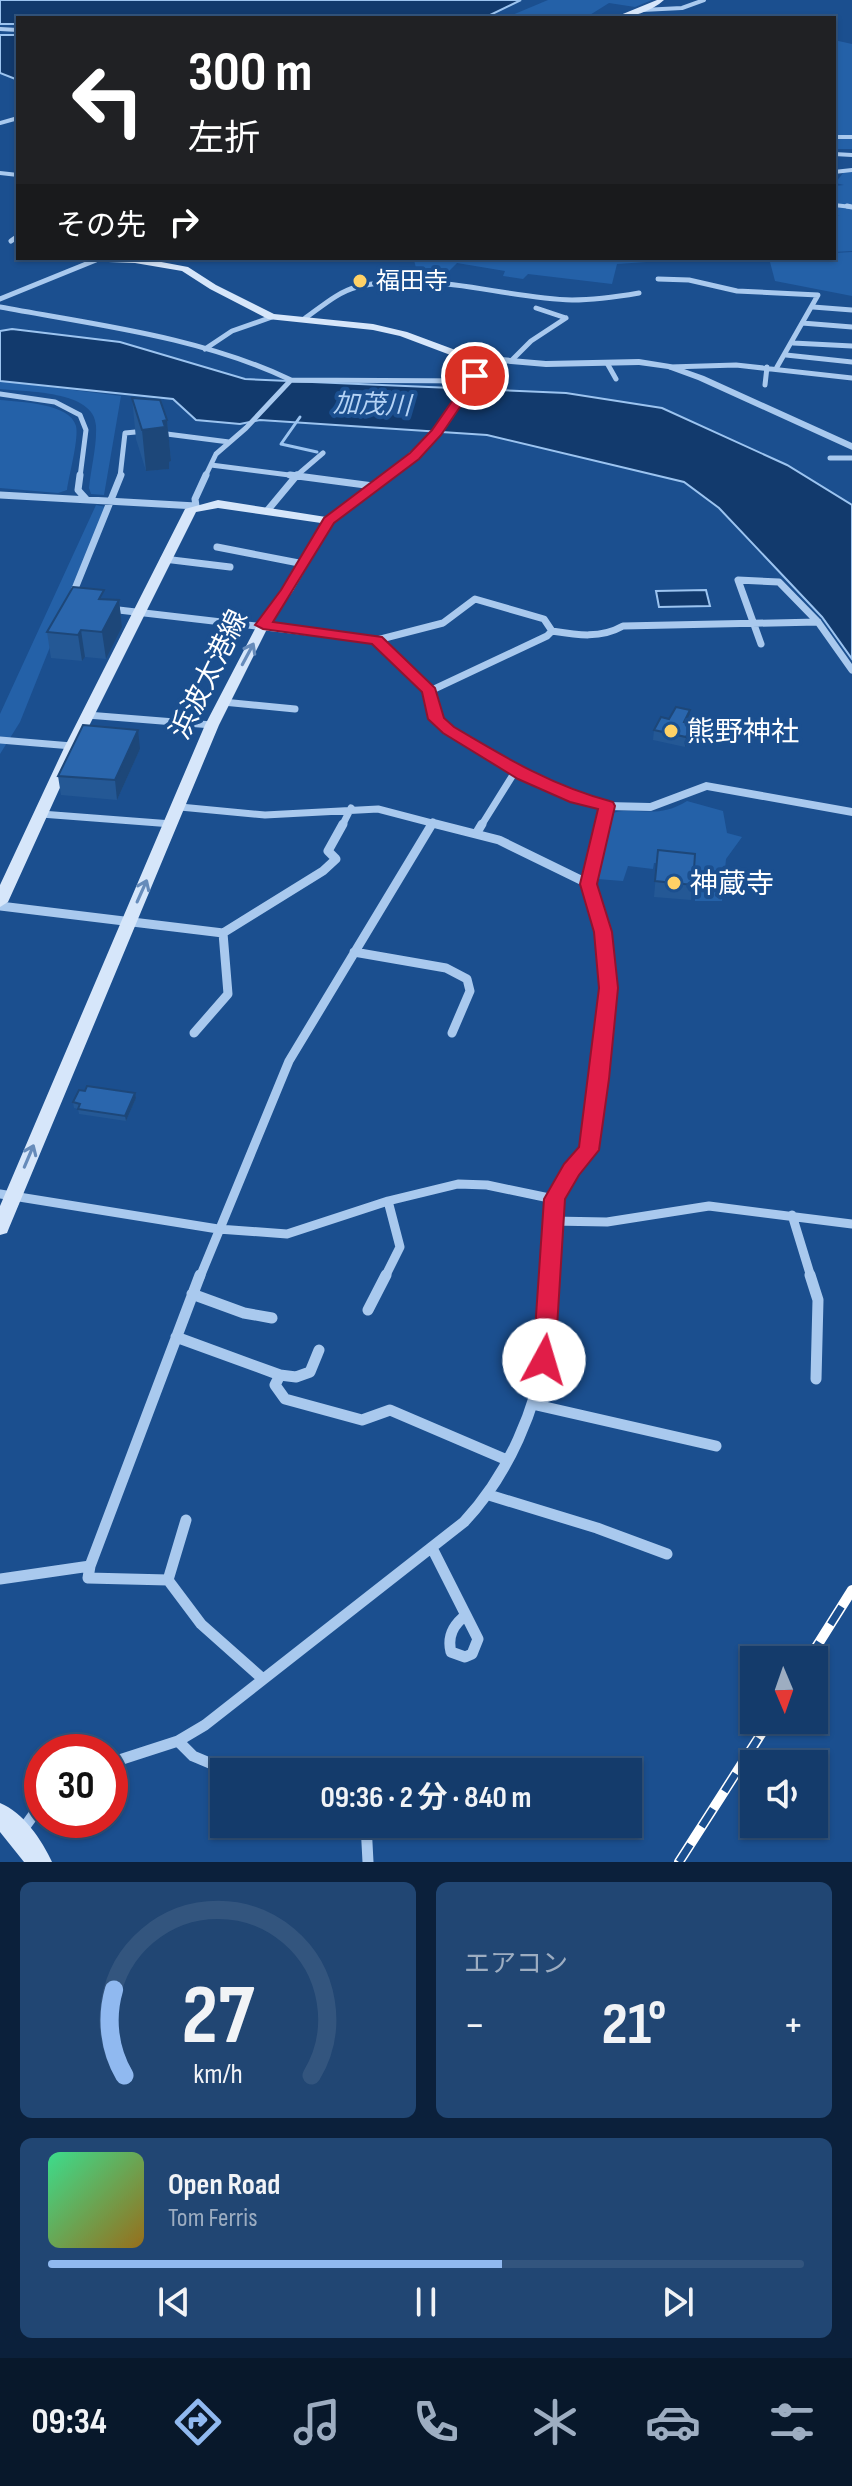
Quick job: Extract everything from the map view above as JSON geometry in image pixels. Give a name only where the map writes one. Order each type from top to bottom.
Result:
[{"type":"main road","points":[[623,16],[661,0]]},
{"type":"main road","points":[[96,260],[135,260],[185,269],[272,317],[388,330],[476,362]]},
{"type":"main road","name":"浜波太港線","points":[[0,1228],[6,1194],[180,807],[212,725],[263,625],[304,564],[328,521],[405,465],[437,433],[472,383],[477,370],[476,362]]},
{"type":"main road","points":[[0,904],[72,746],[187,514],[196,506],[218,504],[328,521]]},
{"type":"main road","points":[[0,1815],[20,1834],[39,1862]]},
{"type":"street","points":[[642,10],[682,8],[704,0]]},
{"type":"street","points":[[11,241],[16,237]]},
{"type":"street","points":[[0,299],[96,260]]},
{"type":"street","points":[[658,279],[689,280],[737,291],[818,295],[777,367]]},
{"type":"street","points":[[304,319],[356,288],[402,282],[445,283],[566,298],[593,299],[639,293]]},
{"type":"street","points":[[0,307],[157,336],[264,367],[291,380],[472,383]]},
{"type":"street","points":[[813,307],[852,310]]},
{"type":"street","points":[[511,361],[531,341],[566,318],[536,308]]},
{"type":"street","points":[[205,349],[232,331],[272,317]]},
{"type":"street","points":[[802,323],[852,327]]},
{"type":"street","points":[[793,343],[852,346]]},
{"type":"street","points":[[786,355],[852,362]]},
{"type":"street","points":[[476,362],[639,362],[670,367],[692,374],[852,447]]},
{"type":"street","points":[[607,363],[616,379]]},
{"type":"street","points":[[670,367],[777,367],[852,378]]},
{"type":"street","points":[[765,385],[767,367]]},
{"type":"street","points":[[0,495],[196,506],[195,499],[216,454],[246,428],[291,380]]},
{"type":"street","points":[[0,394],[55,402],[80,415],[86,430],[78,490],[88,501]]},
{"type":"street","points":[[68,606],[121,476],[125,433],[139,431],[229,442]]},
{"type":"street","points":[[267,511],[298,475],[323,453]]},
{"type":"street","points":[[830,458],[852,458]]},
{"type":"street","points":[[211,465],[373,486]]},
{"type":"street","points":[[217,547],[304,564]]},
{"type":"street","points":[[164,559],[230,567]]},
{"type":"street","points":[[761,644],[738,580],[779,582],[818,622],[852,670]]},
{"type":"street","points":[[96,608],[377,640],[443,623],[475,599],[544,619],[552,631]]},
{"type":"street","points":[[430,691],[552,631],[585,636],[611,635],[623,626],[818,622]]},
{"type":"street","points":[[377,640],[430,691],[436,719],[516,770],[576,798],[607,806],[651,807],[706,786],[852,812]]},
{"type":"street","points":[[223,702],[295,709]]},
{"type":"street","points":[[87,715],[212,725]]},
{"type":"street","points":[[0,740],[72,746]]},
{"type":"street","points":[[476,834],[516,770]]},
{"type":"street","points":[[128,1757],[178,1741],[205,1725],[432,1548],[464,1522],[489,1495],[507,1460],[532,1404],[547,1343],[554,1199],[571,1169],[589,1150],[608,988],[603,932],[589,884],[607,806]]},
{"type":"street","points":[[180,807],[265,815],[351,808],[378,809],[476,834],[536,856],[589,884]]},
{"type":"street","points":[[0,904],[223,933],[323,871],[336,859],[328,851],[351,808]]},
{"type":"street","points":[[41,814],[172,824]]},
{"type":"street","points":[[168,1580],[88,1578],[192,1294],[289,1061],[433,822]]},
{"type":"street","points":[[194,1033],[228,994],[223,933]]},
{"type":"street","points":[[354,952],[446,968],[467,979],[470,991],[452,1033]]},
{"type":"street","points":[[6,1194],[218,1229],[287,1234],[388,1201],[458,1184],[487,1185],[554,1199]]},
{"type":"street","points":[[368,1310],[400,1247],[388,1201]]},
{"type":"street","points":[[552,1221],[607,1222],[709,1206],[852,1224]]},
{"type":"street","points":[[792,1215],[818,1300],[816,1379]]},
{"type":"street","points":[[192,1294],[244,1313],[272,1318]]},
{"type":"street","points":[[176,1337],[280,1375],[296,1377],[310,1372],[319,1350]]},
{"type":"street","points":[[280,1375],[275,1385],[285,1399],[362,1420],[390,1410],[507,1460]]},
{"type":"street","points":[[532,1404],[716,1446]]},
{"type":"street","points":[[489,1495],[597,1528],[667,1554]]},
{"type":"street","points":[[168,1580],[186,1520]]},
{"type":"street","points":[[432,1548],[466,1615]]},
{"type":"street","points":[[0,1579],[90,1566]]},
{"type":"street","points":[[168,1580],[201,1624],[263,1679]]},
{"type":"street","points":[[178,1741],[193,1756],[210,1763]]},
{"type":"street","points":[[20,1834],[24,1828]]},
{"type":"street","points":[[367,1838],[368,1862]]},
{"type":"shaded area","points":[[548,0],[652,0],[635,7],[609,3],[588,16],[510,16]]},
{"type":"shaded area","points":[[836,40],[852,44],[852,149],[836,149]]},
{"type":"shaded area","points":[[844,172],[852,172],[852,251],[836,252],[836,216],[840,215],[836,215],[836,186],[844,185],[836,182]]},
{"type":"shaded area","points":[[852,252],[852,296],[775,281],[770,262],[717,260],[836,260],[836,253]]},
{"type":"shaded area","points":[[414,260],[676,260],[617,264],[612,284],[528,274],[523,279],[503,276],[505,271],[457,263],[448,272],[417,272]]},
{"type":"shaded area","points":[[0,381],[121,396],[104,495],[91,494],[89,488],[96,434],[93,414],[72,399],[0,389]]},
{"type":"shaded area","points":[[0,400],[55,408],[72,418],[76,426],[76,439],[67,490],[58,493],[0,488]]},
{"type":"shaded area","points":[[96,505],[106,507],[20,722],[0,754],[0,714]]},
{"type":"shaded area","points":[[687,801],[723,811],[727,833],[742,837],[726,859],[722,901],[695,901],[695,867],[654,863],[653,869],[628,866],[623,881],[597,879],[594,876],[608,815],[664,810]]},
{"type":"water","points":[[0,0],[521,0],[488,16],[16,16],[16,24],[0,24]]},
{"type":"water","points":[[0,35],[16,35],[16,79],[0,73]]},
{"type":"water","name":"加茂川","points":[[12,329],[120,342],[245,379],[566,393],[662,408],[787,465],[852,505],[852,659],[822,617],[719,508],[684,482],[487,435],[260,420],[240,424],[196,420],[173,399],[0,381],[0,331]]},
{"type":"water","points":[[706,590],[710,606],[659,607],[656,591]]},
{"type":"building","points":[[132,398],[160,400],[167,420],[163,421],[165,427],[142,430]]},
{"type":"building","points":[[73,587],[104,590],[99,599],[119,600],[102,632],[81,630],[78,635],[47,632]]},
{"type":"building","points":[[676,707],[690,710],[684,722],[693,724],[686,737],[654,730],[661,717],[669,719]]},
{"type":"building","points":[[83,725],[138,730],[115,780],[58,776]]},
{"type":"building","points":[[658,850],[695,854],[693,885],[655,881]]},
{"type":"building","points":[[87,1086],[135,1093],[125,1116],[78,1109],[80,1104],[73,1102],[79,1090],[85,1091]]},
{"type":"waterway","points":[[300,417],[281,444],[317,452]]},
{"type":"railway","points":[[817,1646],[852,1590]]},
{"type":"railway","points":[[679,1862],[761,1734]]},
{"type":"place","name":"福田寺","points":[[360,281]]},
{"type":"place","name":"熊野神社","points":[[671,731]]},
{"type":"place","name":"神蔵寺","points":[[674,883]]},
{"type":"route","points":[[475,376],[437,433],[415,456],[340,509],[328,521],[263,625],[377,640],[430,691],[436,719],[448,730],[524,775],[576,798],[607,806],[589,884],[603,932],[608,988],[599,1079],[589,1150],[571,1169],[554,1199],[544,1360]]}]
